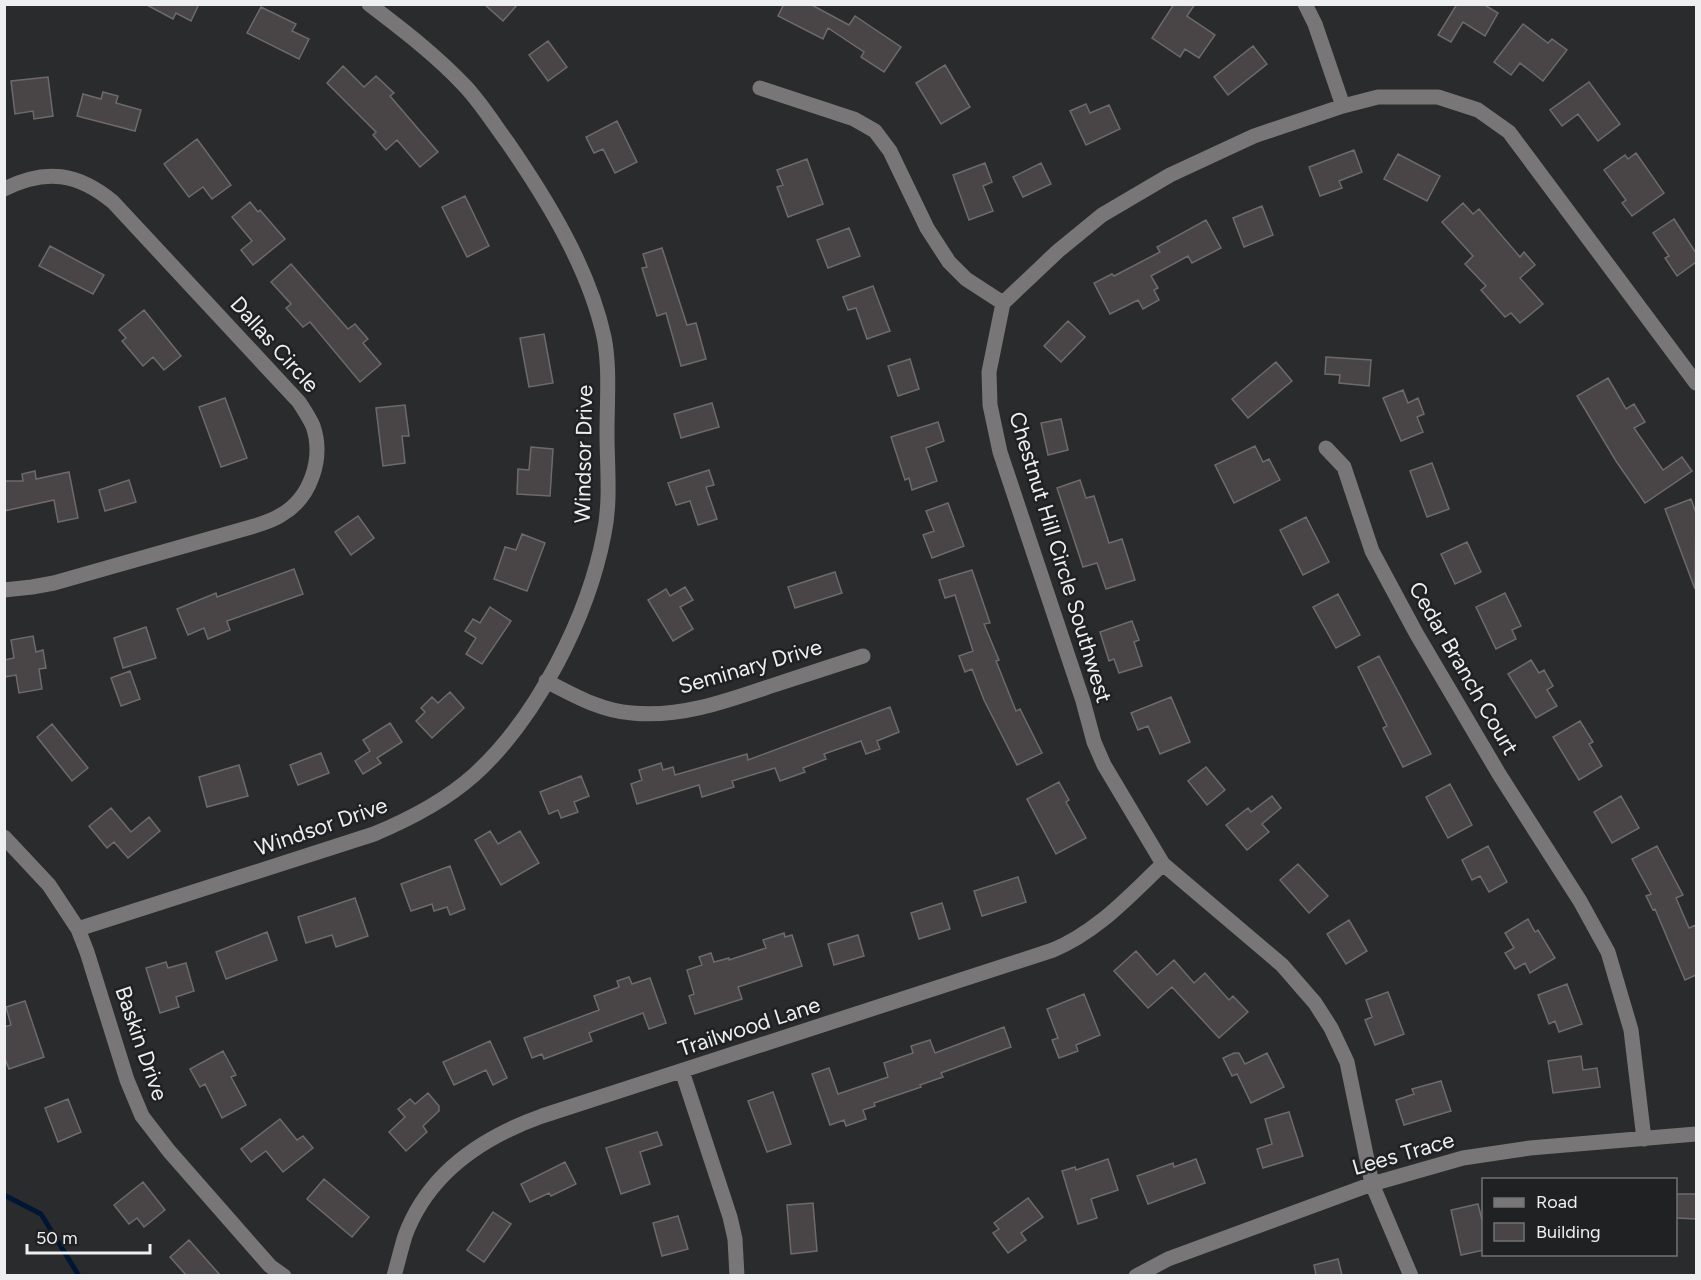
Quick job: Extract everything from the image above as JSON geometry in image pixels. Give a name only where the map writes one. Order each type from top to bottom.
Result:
[{"type":"street","name":"Windsor Drive","points":[[78,930],[374,834],[406,821],[438,802],[464,783],[498,752],[521,721],[566,645],[594,573],[605,532],[607,405],[604,338],[585,281],[543,194],[488,114],[443,63],[369,4]]},
{"type":"street","points":[[1305,4],[1315,24],[1343,106]]},
{"type":"street","points":[[760,88],[854,119],[875,131],[890,151],[927,228],[949,262],[966,279],[1004,303],[1058,251],[1102,215],[1170,175],[1254,136],[1343,106],[1378,97],[1438,97],[1478,110],[1509,132],[1696,383]]},
{"type":"street","name":"Dallas Circle","points":[[4,189],[39,178],[68,177],[91,186],[113,202],[299,402],[312,425],[317,449],[312,476],[306,491],[294,506],[281,515],[251,527],[54,583],[4,590]]},
{"type":"street","name":"Chestnut Hill Circle Southwest","points":[[1004,303],[989,372],[990,405],[1000,452],[1083,701],[1094,742],[1104,765],[1163,864],[1282,965],[1315,1003],[1331,1028],[1347,1062],[1372,1184],[1411,1275]]},
{"type":"street","name":"Cedar Branch Court","points":[[1326,448],[1344,467],[1372,552],[1416,633],[1499,774],[1580,901],[1608,952],[1631,1030],[1644,1139]]},
{"type":"street","name":"Seminary Drive","points":[[546,681],[578,698],[608,708],[631,713],[663,714],[732,699],[863,656]]},
{"type":"street","name":"Baskin Drive","points":[[4,837],[49,885],[78,930],[127,1080],[142,1116],[270,1266],[284,1275]]},
{"type":"street","name":"Trailwood Lane","points":[[394,1275],[405,1235],[433,1187],[483,1142],[521,1124],[1070,944],[1114,911],[1163,864]]},
{"type":"street","points":[[682,1071],[730,1216],[735,1239],[737,1275]]},
{"type":"street","name":"Lees Trace","points":[[1136,1275],[1168,1259],[1372,1184],[1433,1165],[1494,1152],[1696,1134]]},
{"type":"building","points":[[145,4],[199,4],[191,21],[176,13],[173,19]]},
{"type":"building","points":[[484,4],[518,4],[503,21]]},
{"type":"building","points":[[784,4],[810,4],[849,25],[855,16],[901,47],[884,72],[861,57],[864,52],[828,28],[823,39],[778,16]]},
{"type":"building","points":[[1174,4],[1195,4],[1187,16],[1215,35],[1199,58],[1185,49],[1180,57],[1152,38]]},
{"type":"building","points":[[1457,4],[1483,4],[1498,13],[1485,36],[1463,22],[1451,42],[1438,35]]},
{"type":"building","points":[[261,7],[296,24],[292,31],[309,39],[299,59],[247,33]]},
{"type":"building","points":[[1523,24],[1548,43],[1552,39],[1567,50],[1543,81],[1520,63],[1511,75],[1494,62]]},
{"type":"building","points":[[548,41],[567,67],[548,81],[529,55]]},
{"type":"building","points":[[1253,46],[1267,64],[1228,95],[1214,77]]},
{"type":"building","points":[[945,65],[970,107],[941,124],[916,83]]},
{"type":"building","points":[[343,66],[364,87],[376,76],[394,93],[390,96],[438,152],[420,167],[397,140],[386,150],[373,135],[376,132],[327,83]]},
{"type":"building","points":[[48,77],[53,116],[34,119],[33,111],[15,114],[11,81]]},
{"type":"building","points":[[1589,82],[1620,124],[1598,141],[1578,114],[1562,126],[1550,110]]},
{"type":"building","points":[[103,92],[118,96],[116,103],[141,110],[135,131],[77,116],[83,94],[101,99]]},
{"type":"building","points":[[1086,104],[1090,113],[1109,105],[1120,129],[1086,145],[1070,111]]},
{"type":"building","points":[[617,121],[637,162],[615,173],[603,149],[594,153],[586,137]]},
{"type":"building","points":[[197,139],[231,185],[212,199],[203,187],[189,197],[164,164]]},
{"type":"building","points":[[1354,150],[1362,172],[1339,181],[1342,188],[1320,196],[1309,167]]},
{"type":"building","points":[[1636,153],[1664,193],[1632,216],[1622,203],[1626,200],[1604,170],[1625,155],[1628,159]]},
{"type":"building","points":[[1398,154],[1440,176],[1427,201],[1384,179]]},
{"type":"building","points":[[807,159],[823,204],[788,217],[777,187],[783,185],[777,170]]},
{"type":"building","points":[[985,163],[992,182],[983,186],[993,211],[969,220],[953,175]]},
{"type":"building","points":[[1041,163],[1051,184],[1023,197],[1013,177]]},
{"type":"building","points":[[465,196],[489,246],[467,257],[442,207]]},
{"type":"building","points":[[250,202],[285,239],[253,265],[241,250],[252,241],[232,217]]},
{"type":"building","points":[[1463,203],[1473,214],[1479,209],[1520,257],[1524,252],[1535,265],[1520,278],[1543,304],[1520,323],[1511,313],[1505,317],[1481,290],[1486,286],[1465,264],[1473,256],[1442,222]]},
{"type":"building","points":[[1262,206],[1273,235],[1244,247],[1233,218]]},
{"type":"building","points":[[1674,219],[1696,253],[1696,262],[1677,276],[1665,258],[1669,256],[1653,233]]},
{"type":"building","points":[[1206,220],[1221,248],[1192,263],[1188,256],[1151,276],[1158,288],[1154,290],[1159,300],[1143,309],[1138,300],[1110,314],[1094,283],[1112,274],[1114,276],[1160,252],[1157,247]]},
{"type":"building","points":[[849,228],[860,256],[828,268],[817,240]]},
{"type":"building","points":[[50,246],[104,275],[93,294],[39,266]]},
{"type":"building","points":[[662,248],[687,325],[696,323],[706,359],[681,366],[666,313],[657,316],[642,268],[647,267],[643,254]]},
{"type":"building","points":[[291,264],[348,329],[355,324],[368,339],[363,343],[381,364],[360,382],[310,322],[303,327],[286,308],[291,304],[271,282]]},
{"type":"building","points":[[873,286],[890,331],[867,339],[856,308],[848,310],[843,297]]},
{"type":"building","points":[[144,310],[181,356],[164,370],[153,357],[143,366],[122,341],[126,338],[119,330]]},
{"type":"building","points":[[1068,321],[1085,337],[1061,362],[1044,346]]},
{"type":"building","points":[[544,334],[553,383],[529,387],[520,338]]},
{"type":"building","points":[[1326,357],[1371,360],[1369,386],[1339,383],[1340,375],[1325,374]]},
{"type":"building","points":[[910,359],[919,389],[898,396],[888,366]]},
{"type":"building","points":[[1276,362],[1292,381],[1248,418],[1232,399]]},
{"type":"building","points":[[1608,378],[1626,409],[1634,404],[1645,422],[1634,428],[1663,470],[1682,457],[1692,471],[1645,503],[1616,461],[1577,396]]},
{"type":"building","points":[[1403,390],[1408,403],[1418,398],[1424,414],[1417,417],[1423,432],[1401,441],[1383,398]]},
{"type":"building","points":[[225,398],[247,458],[221,467],[199,407]]},
{"type":"building","points":[[712,403],[719,427],[681,438],[674,414]]},
{"type":"building","points":[[405,405],[409,436],[402,436],[405,463],[383,466],[376,408]]},
{"type":"building","points":[[1061,419],[1068,450],[1048,455],[1041,423]]},
{"type":"building","points":[[938,422],[944,441],[926,448],[937,481],[912,490],[909,478],[905,480],[891,437]]},
{"type":"building","points":[[1255,446],[1263,462],[1269,459],[1280,480],[1234,503],[1215,465]]},
{"type":"building","points":[[531,447],[553,449],[550,496],[517,494],[518,469],[529,470]]},
{"type":"building","points":[[1432,463],[1449,509],[1427,517],[1410,471]]},
{"type":"building","points":[[709,470],[714,485],[706,487],[717,519],[698,525],[690,501],[676,505],[668,483]]},
{"type":"building","points":[[35,471],[36,479],[69,472],[78,518],[58,522],[54,500],[4,511],[4,481],[23,481],[22,474]]},
{"type":"building","points":[[129,480],[136,502],[105,511],[99,490]]},
{"type":"building","points":[[1080,480],[1086,498],[1094,496],[1109,543],[1122,539],[1135,580],[1106,589],[1097,563],[1083,567],[1057,488]]},
{"type":"building","points":[[1691,499],[1696,513],[1695,589],[1665,509]]},
{"type":"building","points":[[948,503],[964,546],[932,558],[923,535],[934,531],[926,511]]},
{"type":"building","points":[[358,516],[374,538],[351,555],[335,532]]},
{"type":"building","points":[[1306,517],[1329,562],[1303,575],[1280,530]]},
{"type":"building","points":[[522,534],[545,543],[527,591],[494,579],[505,547],[516,550]]},
{"type":"building","points":[[1467,542],[1481,572],[1455,584],[1441,554]]},
{"type":"building","points":[[294,569],[303,594],[227,621],[230,630],[208,639],[204,628],[188,635],[177,609],[216,593],[217,597]]},
{"type":"building","points":[[972,570],[990,623],[984,624],[999,660],[996,661],[1016,711],[1020,709],[1042,753],[1017,765],[984,700],[972,669],[965,672],[959,656],[973,651],[955,595],[945,598],[939,580]]},
{"type":"building","points":[[835,572],[842,593],[795,608],[788,587]]},
{"type":"building","points":[[685,587],[693,600],[680,607],[693,629],[673,641],[648,600],[666,589],[670,596]]},
{"type":"building","points":[[1505,593],[1521,626],[1512,630],[1516,639],[1496,649],[1476,607]]},
{"type":"building","points":[[1338,594],[1360,635],[1336,648],[1313,607]]},
{"type":"building","points":[[490,607],[511,621],[482,664],[466,654],[476,638],[465,631],[473,619],[480,623]]},
{"type":"building","points":[[1132,621],[1139,640],[1134,642],[1142,666],[1119,673],[1114,659],[1109,661],[1100,632]]},
{"type":"building","points":[[146,627],[156,658],[123,668],[114,638]]},
{"type":"building","points":[[33,636],[36,652],[43,650],[46,668],[39,669],[42,689],[19,693],[16,675],[4,677],[4,660],[14,658],[11,640]]},
{"type":"building","points":[[1379,656],[1431,754],[1403,767],[1383,728],[1387,726],[1358,667]]},
{"type":"building","points":[[1531,660],[1539,673],[1544,670],[1553,686],[1547,690],[1557,706],[1536,718],[1508,674]]},
{"type":"building","points":[[130,671],[140,699],[121,706],[111,678]]},
{"type":"building","points":[[450,692],[464,708],[432,738],[416,721],[425,712],[421,708],[432,697],[438,703]]},
{"type":"building","points":[[1171,697],[1190,742],[1160,754],[1148,726],[1138,730],[1131,713]]},
{"type":"building","points":[[890,707],[899,732],[877,741],[880,749],[866,754],[861,741],[824,754],[826,759],[803,768],[805,772],[780,781],[775,768],[732,781],[734,787],[702,797],[699,785],[637,804],[631,784],[642,780],[639,770],[661,763],[663,770],[673,767],[675,775],[747,754],[748,760]]},
{"type":"building","points":[[1580,721],[1593,742],[1589,744],[1602,766],[1579,780],[1553,737]]},
{"type":"building","points":[[390,723],[402,742],[377,758],[381,763],[363,774],[355,761],[370,751],[363,740]]},
{"type":"building","points":[[52,724],[88,768],[72,781],[37,737]]},
{"type":"building","points":[[321,753],[329,773],[298,785],[290,765]]},
{"type":"building","points":[[239,765],[248,796],[207,807],[199,777]]},
{"type":"building","points":[[1206,767],[1225,790],[1207,805],[1188,781]]},
{"type":"building","points":[[581,776],[589,796],[574,802],[578,812],[561,818],[558,810],[549,814],[540,792]]},
{"type":"building","points":[[1059,782],[1069,800],[1066,802],[1086,838],[1056,854],[1027,799]]},
{"type":"building","points":[[1450,784],[1472,825],[1448,838],[1426,797]]},
{"type":"building","points":[[1272,796],[1281,808],[1262,824],[1269,832],[1247,850],[1226,825],[1248,808],[1251,812]]},
{"type":"building","points":[[1621,796],[1639,828],[1612,843],[1594,812]]},
{"type":"building","points":[[111,808],[131,832],[149,817],[160,831],[128,858],[114,842],[107,848],[89,826]]},
{"type":"building","points":[[490,831],[498,844],[520,831],[539,863],[501,885],[475,840]]},
{"type":"building","points":[[1488,846],[1507,882],[1489,892],[1480,876],[1472,880],[1462,860]]},
{"type":"building","points":[[1657,846],[1683,895],[1676,898],[1689,928],[1696,925],[1696,975],[1685,980],[1655,909],[1653,910],[1646,896],[1651,894],[1632,859]]},
{"type":"building","points":[[1298,864],[1328,896],[1309,913],[1280,880]]},
{"type":"building","points":[[450,866],[465,909],[450,915],[447,907],[434,911],[432,904],[411,911],[401,884]]},
{"type":"building","points":[[1018,877],[1026,902],[982,916],[974,891]]},
{"type":"building","points":[[355,898],[368,936],[336,947],[332,935],[306,943],[298,917]]},
{"type":"building","points":[[942,903],[950,929],[919,939],[911,913]]},
{"type":"building","points":[[1528,919],[1535,932],[1538,930],[1555,958],[1530,973],[1525,963],[1515,969],[1505,953],[1514,948],[1505,933]]},
{"type":"building","points":[[1349,920],[1367,951],[1346,964],[1327,934]]},
{"type":"building","points":[[267,932],[277,960],[226,979],[216,952]]},
{"type":"building","points":[[784,933],[785,937],[792,935],[802,966],[738,987],[742,999],[695,1014],[689,996],[694,994],[687,970],[702,965],[699,957],[711,953],[714,962],[729,958],[729,960],[766,948],[763,940]]},
{"type":"building","points":[[858,935],[864,956],[834,965],[828,944]]},
{"type":"building","points":[[1136,951],[1157,975],[1174,960],[1194,983],[1205,973],[1229,1000],[1233,996],[1248,1012],[1219,1038],[1172,987],[1148,1008],[1114,971]]},
{"type":"building","points":[[166,962],[168,968],[186,963],[194,991],[176,997],[179,1007],[160,1013],[146,968]]},
{"type":"building","points":[[629,977],[632,984],[650,978],[666,1023],[649,1029],[643,1013],[589,1033],[592,1041],[544,1059],[542,1054],[532,1058],[524,1038],[599,1010],[594,996],[619,987],[617,981]]},
{"type":"building","points":[[1567,984],[1582,1024],[1559,1032],[1555,1021],[1549,1024],[1538,995]]},
{"type":"building","points":[[1388,992],[1404,1034],[1375,1045],[1365,1020],[1372,1017],[1366,1000]]},
{"type":"building","points":[[1084,994],[1100,1035],[1076,1045],[1078,1051],[1059,1058],[1052,1040],[1058,1038],[1047,1009]]},
{"type":"building","points":[[25,1001],[44,1057],[9,1069],[4,1056],[4,1027],[11,1025],[6,1007]]},
{"type":"building","points":[[1004,1027],[1011,1047],[941,1073],[943,1077],[920,1085],[921,1087],[874,1103],[875,1106],[863,1110],[866,1119],[846,1126],[844,1120],[830,1125],[812,1074],[829,1068],[838,1094],[888,1077],[884,1063],[913,1053],[911,1046],[930,1040],[935,1053]]},
{"type":"building","points":[[490,1041],[507,1078],[493,1085],[486,1070],[454,1085],[443,1062]]},
{"type":"building","points":[[223,1051],[236,1075],[231,1077],[246,1105],[222,1118],[205,1084],[200,1087],[190,1069]]},
{"type":"building","points":[[1239,1053],[1245,1064],[1267,1053],[1284,1087],[1251,1103],[1237,1074],[1232,1076],[1223,1058]]},
{"type":"building","points":[[1581,1056],[1583,1070],[1597,1068],[1600,1087],[1553,1093],[1548,1061]]},
{"type":"building","points":[[1441,1081],[1451,1111],[1404,1125],[1396,1100],[1414,1094],[1412,1089]]},
{"type":"building","points":[[773,1092],[791,1144],[767,1152],[748,1101]]},
{"type":"building","points":[[428,1093],[439,1106],[439,1111],[423,1126],[427,1132],[406,1151],[389,1132],[405,1117],[398,1109],[410,1099],[415,1104]]},
{"type":"building","points":[[68,1099],[81,1132],[58,1142],[45,1108]]},
{"type":"building","points":[[1289,1112],[1303,1156],[1263,1168],[1257,1149],[1272,1144],[1265,1119]]},
{"type":"building","points":[[280,1119],[297,1140],[303,1136],[313,1148],[283,1172],[266,1151],[251,1162],[241,1149]]},
{"type":"building","points":[[657,1132],[662,1145],[640,1152],[650,1184],[621,1194],[606,1148]]},
{"type":"building","points":[[1108,1159],[1118,1190],[1091,1199],[1097,1218],[1078,1224],[1062,1171],[1075,1167],[1076,1170]]},
{"type":"building","points":[[1196,1159],[1205,1183],[1148,1204],[1137,1176],[1173,1163],[1174,1167]]},
{"type":"building","points":[[565,1162],[576,1184],[551,1196],[549,1193],[530,1202],[521,1184]]},
{"type":"building","points":[[324,1179],[369,1217],[352,1237],[307,1199]]},
{"type":"building","points":[[143,1182],[165,1210],[144,1227],[137,1218],[129,1224],[114,1205]]},
{"type":"building","points":[[1677,1194],[1696,1194],[1696,1219],[1677,1218]]},
{"type":"building","points":[[1028,1198],[1043,1217],[1021,1233],[1026,1240],[1008,1253],[993,1233],[999,1229],[994,1223]]},
{"type":"building","points":[[813,1203],[817,1251],[791,1254],[787,1205]]},
{"type":"building","points":[[1478,1204],[1482,1220],[1482,1250],[1461,1255],[1451,1210]]},
{"type":"building","points":[[493,1212],[511,1224],[484,1262],[467,1250]]},
{"type":"building","points":[[678,1216],[688,1249],[662,1256],[653,1223]]},
{"type":"building","points":[[189,1240],[220,1275],[186,1275],[170,1257]]},
{"type":"building","points":[[1338,1259],[1342,1275],[1316,1275],[1314,1265]]},
{"type":"waterway","points":[[4,1195],[41,1214],[79,1276]]}]
